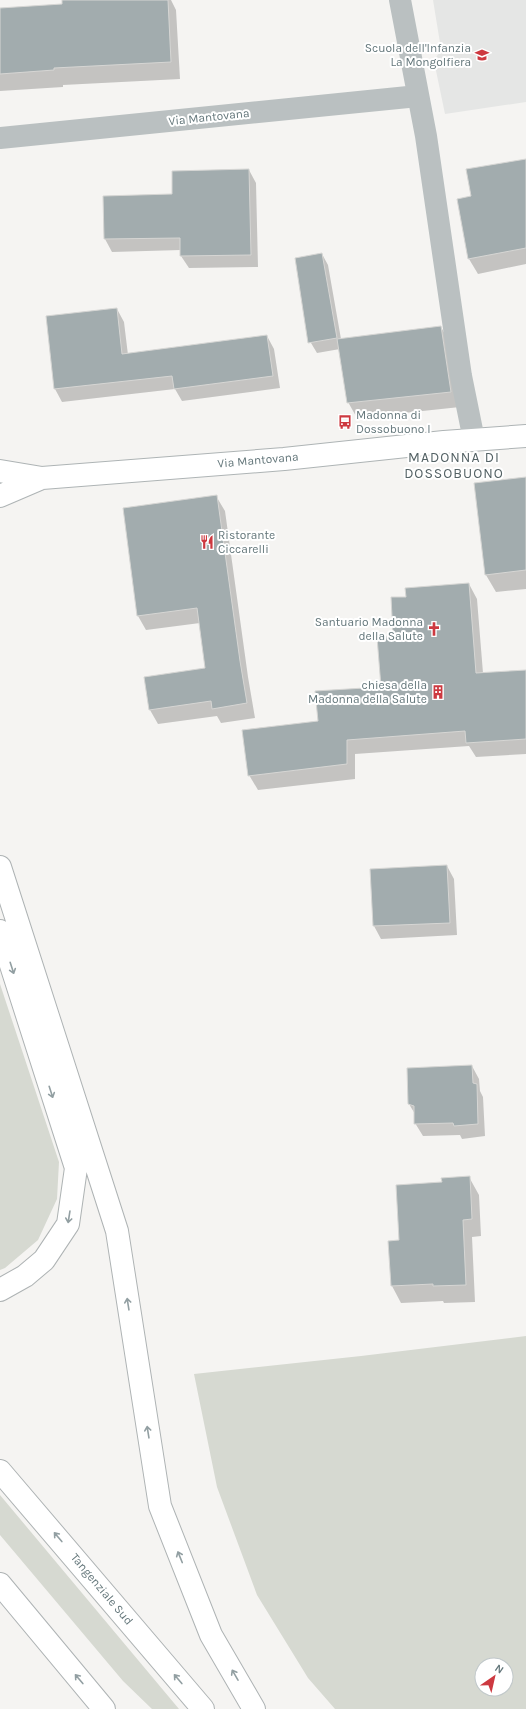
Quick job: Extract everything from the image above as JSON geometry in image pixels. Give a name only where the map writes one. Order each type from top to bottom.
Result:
[{"type":"main road","name":"Via Mantovana","points":[[0,471],[42,478],[284,459],[526,436]]},
{"type":"main road","name":"Via Mantovana","points":[[0,496],[42,478]]},
{"type":"main road","points":[[0,867],[117,1231],[160,1506],[211,1634],[254,1709]]},
{"type":"main road","points":[[0,931],[76,1168],[68,1224],[44,1260],[25,1276],[0,1290]]},
{"type":"main road","name":"Tangenziale Sud","points":[[0,1471],[203,1709]]},
{"type":"main road","points":[[0,1584],[104,1709]]},
{"type":"street","points":[[400,0],[426,136],[461,376],[474,440]]},
{"type":"street","name":"Via Mantovana","points":[[0,138],[418,96]]},
{"type":"shaded area","name":"Scuola dell'Infanzia La Mongolfiera","points":[[433,0],[526,0],[526,102],[445,114],[434,61],[441,49]]},
{"type":"shaded area","points":[[0,984],[59,1162],[57,1199],[38,1240],[5,1268],[0,1270]]},
{"type":"shaded area","points":[[526,1336],[526,1709],[335,1709],[308,1678],[257,1595],[217,1487],[194,1374]]},
{"type":"shaded area","points":[[0,1495],[179,1709],[152,1709],[123,1681],[0,1535]]},
{"type":"building","points":[[62,0],[168,0],[171,62],[54,68],[54,70],[0,74],[0,8],[62,4]]},
{"type":"building","points":[[526,159],[526,248],[468,259],[457,199],[471,196],[466,169]]},
{"type":"building","points":[[249,169],[251,255],[180,256],[180,238],[104,239],[103,196],[172,194],[172,171]]},
{"type":"building","points":[[322,253],[337,338],[308,343],[295,258]]},
{"type":"building","points":[[117,308],[122,354],[267,335],[273,376],[174,389],[172,376],[54,389],[46,316]]},
{"type":"building","points":[[441,326],[451,392],[347,403],[337,339]]},
{"type":"building","points":[[526,477],[526,570],[485,575],[474,483]]},
{"type":"building","points":[[217,495],[247,703],[212,709],[211,701],[149,710],[144,677],[205,668],[197,608],[137,616],[123,508]]},
{"type":"building","points":[[469,583],[476,673],[526,670],[526,739],[466,743],[465,731],[347,740],[347,764],[248,776],[242,730],[318,721],[315,691],[381,687],[377,637],[393,636],[391,597],[406,597],[405,588]]},
{"type":"building","points":[[447,865],[450,923],[373,926],[370,869]]},
{"type":"building","points":[[472,1065],[473,1083],[477,1084],[478,1124],[454,1126],[453,1123],[414,1124],[414,1106],[408,1104],[407,1068]]},
{"type":"building","points":[[470,1176],[472,1219],[463,1220],[466,1285],[433,1286],[433,1284],[391,1286],[388,1241],[399,1240],[396,1185],[442,1182],[441,1178]]},
{"type":"place","name":"Scuola dell'Infanzia La Mongolfiera","points":[[482,55]]},
{"type":"place","name":"Madonna di Dossobuono I","points":[[345,422]]},
{"type":"place","name":"Ristorante Ciccarelli","points":[[207,542]]},
{"type":"place","name":"Santuario Madonna della Salute","points":[[434,629]]},
{"type":"place","name":"chiesa della Madonna della Salute","points":[[438,692]]},
{"type":"district","name":"MADONNA DI DOSSOBUONO","points":[[454,466]]}]
